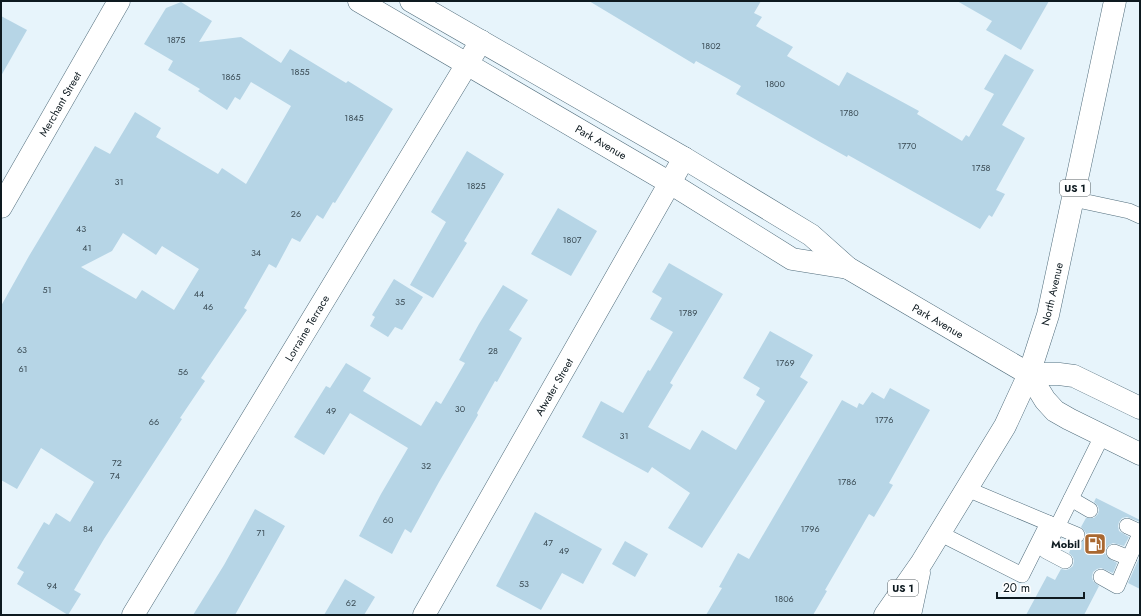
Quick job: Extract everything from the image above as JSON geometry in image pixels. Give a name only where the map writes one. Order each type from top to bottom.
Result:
[{"type":"main road","name":"Merchant Street","points":[[1,207],[119,1]]},
{"type":"main road","name":"Park Avenue","points":[[359,1],[382,7],[467,65],[670,183],[792,259],[848,268]]},
{"type":"main road","name":"Park Avenue","points":[[411,1],[684,158],[811,235],[848,268],[1029,374],[1045,400],[1055,411],[1140,454]]},
{"type":"main road","name":"North Avenue","points":[[885,615],[922,562],[967,488],[1004,426],[1029,374],[1048,315],[1115,1]]},
{"type":"main road","name":"Lorraine Terrace","points":[[133,615],[481,41]]},
{"type":"main road","name":"Atwater Street","points":[[424,615],[684,158]]},
{"type":"main road","points":[[1029,374],[1059,374],[1074,376],[1140,408]]},
{"type":"main road","name":"North Avenue","points":[[910,615],[922,562]]},
{"type":"lane","points":[[1073,199],[1129,211],[1140,216]]},
{"type":"lane","points":[[940,533],[1022,575],[1052,525],[1071,499],[1102,436]]},
{"type":"lane","points":[[967,488],[1077,535]]},
{"type":"lane","points":[[1071,499],[1090,510]]},
{"type":"lane","points":[[1052,525],[1046,551],[1065,561]]},
{"type":"lane","points":[[1101,578],[1117,586],[1129,558],[1136,531]]},
{"type":"lane","points":[[1114,552],[1129,558]]},
{"type":"building","points":[[589,1],[761,1],[754,13],[762,17],[756,26],[793,47],[787,56],[839,86],[847,72],[919,111],[917,114],[962,141],[966,135],[969,137],[994,94],[984,89],[1005,54],[1034,70],[1002,125],[1025,138],[996,190],[1005,194],[992,217],[989,215],[980,229],[848,155],[847,157],[736,94],[741,86],[696,61],[694,64]]},
{"type":"building","points":[[957,1],[1049,1],[1021,50],[986,30],[992,21]]},
{"type":"building","points":[[181,2],[212,21],[199,42],[241,37],[281,63],[290,49],[346,83],[348,81],[393,109],[335,203],[333,202],[323,219],[317,215],[300,242],[292,238],[276,268],[269,264],[244,308],[247,310],[201,378],[205,381],[104,539],[74,590],[81,594],[68,615],[17,584],[24,572],[17,568],[44,522],[49,525],[56,513],[70,522],[94,482],[41,448],[17,489],[1,480],[1,306],[95,146],[110,154],[135,112],[161,128],[156,137],[218,174],[222,168],[246,184],[291,106],[251,82],[240,100],[235,97],[227,110],[198,91],[200,89],[168,70],[173,61],[144,44],[166,8]],"holes":[[[123,233],[156,255],[162,246],[199,269],[174,310],[142,290],[136,299],[81,267],[112,251]]]},
{"type":"building","points":[[1,16],[27,30],[1,76]]},
{"type":"building","points":[[467,151],[504,174],[464,241],[467,243],[433,298],[410,285],[446,222],[431,212]]},
{"type":"building","points":[[558,208],[597,231],[571,276],[531,254]]},
{"type":"building","points":[[669,263],[723,294],[670,383],[673,385],[648,427],[690,450],[702,430],[736,450],[765,401],[756,395],[760,388],[743,378],[770,331],[813,355],[800,377],[808,382],[702,548],[668,528],[690,493],[652,467],[648,473],[582,437],[601,401],[623,413],[648,370],[650,371],[673,332],[650,319],[662,298],[652,292]]},
{"type":"building","points":[[394,279],[423,297],[402,330],[395,327],[388,337],[370,326],[375,317],[372,315]]},
{"type":"building","points":[[503,285],[528,300],[509,330],[522,338],[497,382],[495,381],[477,413],[478,415],[411,533],[405,529],[392,554],[359,536],[381,494],[408,448],[350,413],[324,455],[294,437],[326,386],[330,388],[346,363],[371,378],[363,391],[421,426],[436,401],[441,404],[465,363],[459,360]]},
{"type":"building","points":[[890,388],[930,410],[889,483],[893,485],[874,517],[869,514],[825,590],[827,591],[813,615],[706,615],[722,588],[719,587],[738,553],[749,559],[842,400],[857,408],[859,403],[863,405],[872,392],[884,399]]},
{"type":"building","points":[[1096,498],[1140,520],[1140,522],[1127,517],[1122,518],[1119,522],[1119,531],[1129,537],[1124,546],[1113,543],[1106,548],[1105,553],[1107,557],[1117,563],[1113,573],[1101,568],[1093,572],[1093,581],[1099,586],[1084,615],[1026,615],[1047,576],[1055,580],[1061,569],[1066,570],[1073,566],[1073,557],[1069,553],[1073,543],[1079,544],[1085,539],[1086,533],[1081,527],[1086,518],[1094,518],[1098,514],[1098,506],[1094,502]]},
{"type":"building","points":[[255,509],[285,526],[235,615],[193,615],[224,565]]},
{"type":"building","points":[[535,512],[602,549],[583,584],[562,573],[541,610],[496,586]]},
{"type":"building","points":[[625,541],[648,554],[635,577],[612,564]]},
{"type":"building","points":[[1140,556],[1140,589],[1128,583]]},
{"type":"building","points":[[345,579],[375,597],[364,615],[324,615]]},
{"type":"place","name":"Mobil","points":[[1095,544]]}]
